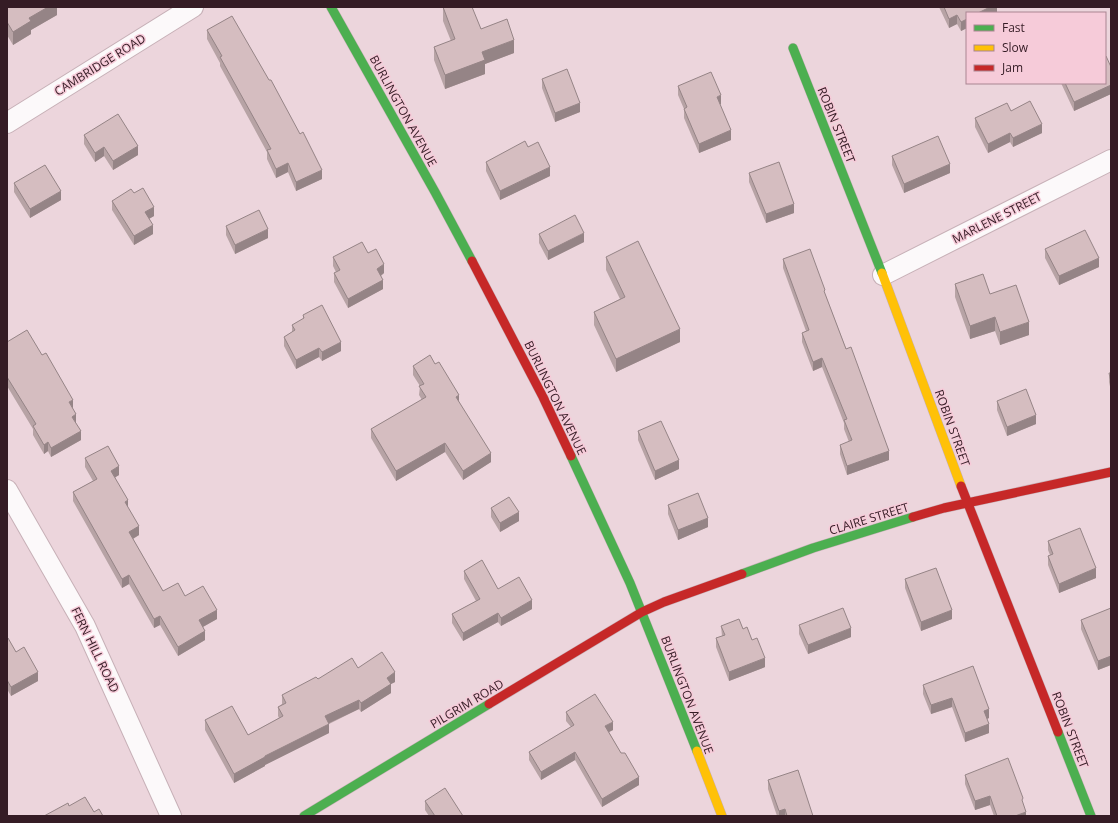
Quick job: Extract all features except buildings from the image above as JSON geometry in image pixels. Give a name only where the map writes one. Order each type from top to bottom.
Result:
[{"type":"street","name":"CAMBRIDGE ROAD","points":[[7,124],[193,7]]},
{"type":"street","name":"BURLINGTON AVENUE","points":[[331,7],[435,192],[543,397],[642,612],[722,816]]},
{"type":"street","name":"ROBIN STREET","points":[[793,48],[883,275],[954,468],[1091,816]]},
{"type":"street","name":"MARLENE STREET","points":[[883,275],[1111,160]]},
{"type":"street","name":"CLAIRE STREET","points":[[642,612],[664,602],[813,548],[944,508],[1111,472]]},
{"type":"street","name":"FERN HILL ROAD","points":[[7,490],[85,626],[171,816]]},
{"type":"street","name":"PILGRIM ROAD","points":[[304,816],[642,612]]},
{"type":"traffic: fast","points":[[331,7],[472,261]]},
{"type":"traffic: fast","points":[[793,48],[882,273]]},
{"type":"traffic: fast","points":[[571,456],[630,583],[697,751]]},
{"type":"traffic: fast","points":[[742,574],[813,548],[913,517]]},
{"type":"traffic: fast","points":[[304,816],[489,704]]},
{"type":"traffic: fast","points":[[1058,732],[1091,816]]},
{"type":"traffic: slow","points":[[882,273],[961,486]]},
{"type":"traffic: slow","points":[[697,751],[722,816]]},
{"type":"traffic: jam","points":[[472,261],[543,397],[571,456]]},
{"type":"traffic: jam","points":[[913,517],[944,508],[1111,472]]},
{"type":"traffic: jam","points":[[961,486],[1058,732]]},
{"type":"traffic: jam","points":[[489,704],[642,612],[664,602],[742,574]]}]
